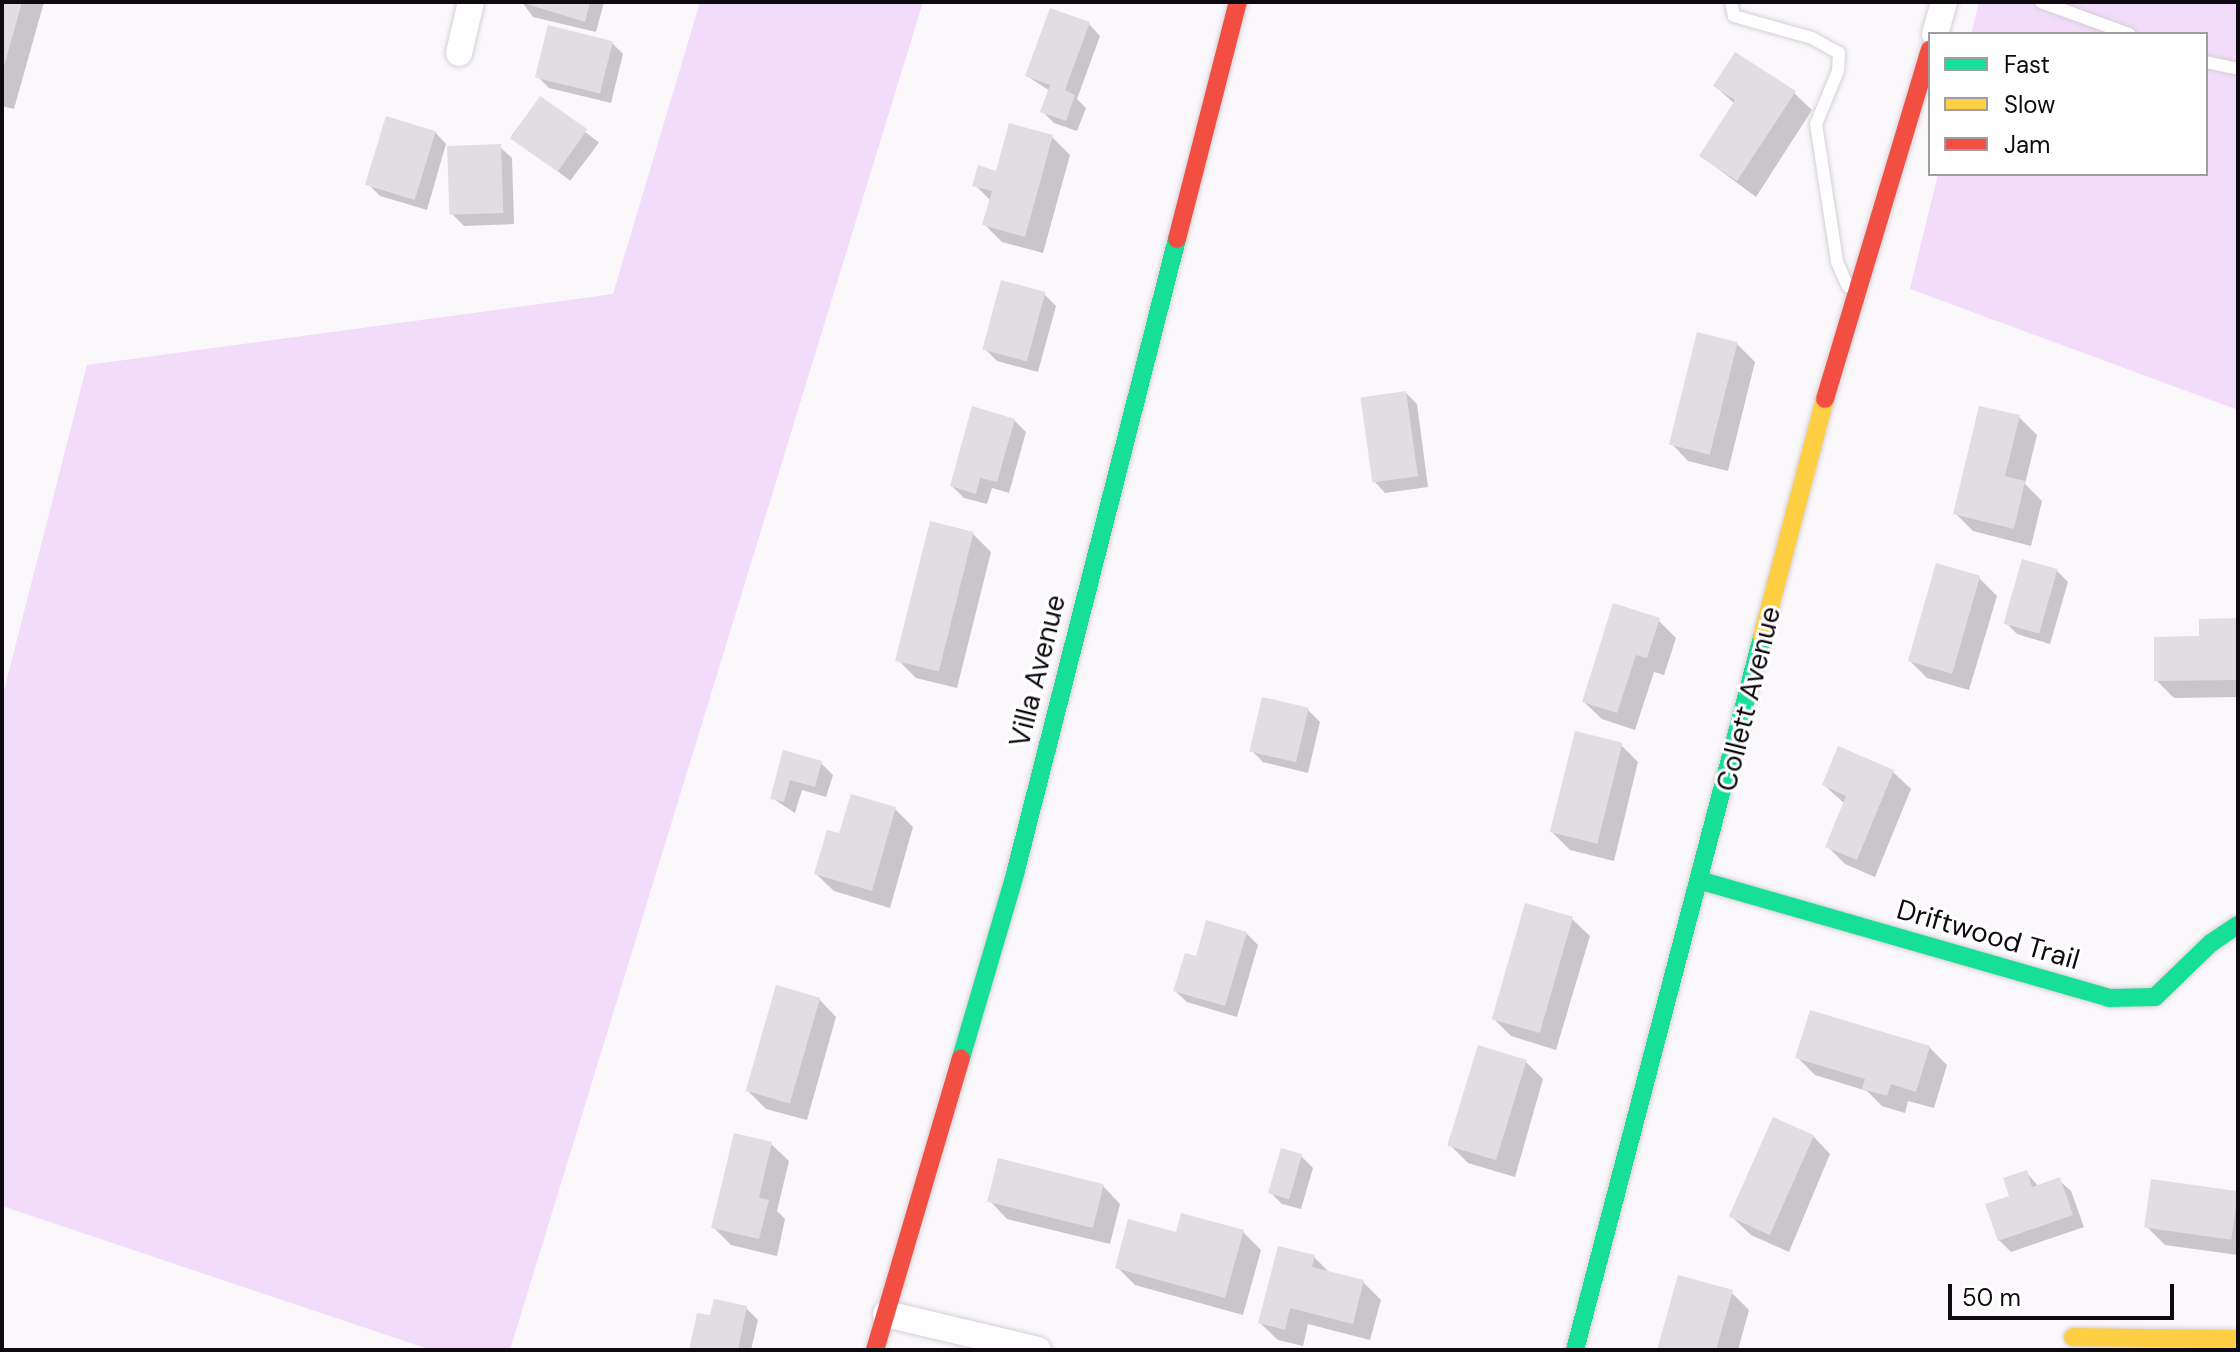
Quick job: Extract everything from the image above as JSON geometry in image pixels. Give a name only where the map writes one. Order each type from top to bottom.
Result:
[{"type":"street","points":[[459,53],[471,2]]},
{"type":"street","name":"Villa Avenue","points":[[875,1350],[1015,874],[1238,2]]},
{"type":"street","points":[[1936,32],[1944,2]]},
{"type":"street","name":"Collett Avenue","points":[[1575,1350],[1854,301],[1928,56]]},
{"type":"street","name":"Driftwood Trail","points":[[1702,881],[2109,998],[2155,997],[2211,943],[2238,925]]},
{"type":"street","points":[[886,1314],[1038,1350]]},
{"type":"street","points":[[2073,1337],[2238,1339]]},
{"type":"lane","points":[[1731,2],[1734,16],[1812,38],[1839,53],[1838,71],[1816,124],[1837,262],[1854,301]]},
{"type":"lane","points":[[2041,2],[2124,32]]},
{"type":"lane","points":[[2208,62],[2238,69]]},
{"type":"shaded area","points":[[700,2],[923,2],[510,1350],[431,1350],[2,1206],[2,698],[87,365],[613,294]]},
{"type":"shaded area","points":[[1979,2],[2238,2],[2238,410],[1910,289],[1938,176],[2208,176],[2208,32],[1972,32]]},
{"type":"building","points":[[2,2],[22,2],[3,70],[2,70]]},
{"type":"building","points":[[520,2],[590,2],[585,22]]},
{"type":"building","points":[[1050,8],[1090,22],[1065,90],[1075,95],[1066,121],[1040,112],[1050,85],[1025,76]]},
{"type":"building","points":[[548,25],[613,41],[600,94],[535,77]]},
{"type":"building","points":[[1735,52],[1796,91],[1737,181],[1699,156],[1735,100],[1713,86]]},
{"type":"building","points":[[540,96],[588,129],[558,172],[510,139]]},
{"type":"building","points":[[386,116],[436,131],[415,200],[365,185]]},
{"type":"building","points":[[1009,123],[1053,135],[1025,237],[982,225],[992,191],[972,186],[978,165],[996,171]]},
{"type":"building","points":[[501,144],[503,213],[449,215],[447,146]]},
{"type":"building","points":[[1001,280],[1045,292],[1027,361],[982,350]]},
{"type":"building","points":[[1697,332],[1738,342],[1710,455],[1669,445]]},
{"type":"building","points":[[1406,391],[1418,476],[1372,483],[1360,397]]},
{"type":"building","points":[[972,406],[1015,419],[997,482],[980,478],[976,494],[950,486]]},
{"type":"building","points":[[1979,406],[2020,415],[2005,476],[2025,481],[2014,529],[1953,514]]},
{"type":"building","points":[[930,521],[974,532],[939,672],[895,661]]},
{"type":"building","points":[[2022,559],[2058,569],[2039,634],[2004,623]]},
{"type":"building","points":[[1936,563],[1980,576],[1952,674],[1908,661]]},
{"type":"building","points":[[1613,603],[1660,618],[1647,658],[1636,655],[1617,713],[1582,702]]},
{"type":"building","points":[[2238,618],[2238,680],[2154,681],[2154,637],[2199,636],[2199,619]]},
{"type":"building","points":[[1262,697],[1309,708],[1296,762],[1249,752]]},
{"type":"building","points":[[1575,731],[1623,743],[1597,844],[1550,832]]},
{"type":"building","points":[[1838,746],[1894,770],[1857,860],[1825,847],[1846,796],[1822,785]]},
{"type":"building","points":[[783,750],[822,761],[815,787],[790,780],[784,802],[770,799]]},
{"type":"building","points":[[851,794],[896,807],[872,891],[814,874],[827,830],[839,833]]},
{"type":"building","points":[[1525,903],[1573,917],[1540,1033],[1492,1019]]},
{"type":"building","points":[[1206,920],[1247,932],[1225,1006],[1173,991],[1185,953],[1196,956]]},
{"type":"building","points":[[776,985],[820,998],[790,1103],[746,1091]]},
{"type":"building","points":[[1810,1010],[1930,1046],[1916,1092],[1891,1084],[1887,1096],[1862,1089],[1865,1079],[1795,1058]]},
{"type":"building","points":[[1478,1045],[1527,1060],[1496,1160],[1447,1145]]},
{"type":"building","points":[[1773,1117],[1814,1135],[1770,1235],[1729,1217]]},
{"type":"building","points":[[734,1133],[772,1142],[759,1198],[769,1200],[759,1239],[711,1228]]},
{"type":"building","points":[[1281,1148],[1302,1154],[1289,1199],[1268,1193]]},
{"type":"building","points":[[998,1158],[1104,1184],[1093,1228],[987,1202]]},
{"type":"building","points":[[2027,1170],[2032,1187],[2060,1177],[2073,1215],[1998,1241],[1985,1204],[2009,1196],[2003,1178]]},
{"type":"building","points":[[2151,1179],[2238,1191],[2231,1240],[2144,1228]]},
{"type":"building","points":[[1181,1213],[1244,1230],[1225,1298],[1115,1268],[1128,1219],[1176,1232]]},
{"type":"building","points":[[1278,1246],[1315,1255],[1312,1267],[1364,1280],[1353,1324],[1290,1308],[1285,1330],[1258,1323]]},
{"type":"building","points":[[1678,1275],[1733,1290],[1716,1350],[1657,1350]]},
{"type":"building","points":[[714,1299],[747,1306],[738,1350],[689,1350],[697,1313],[710,1315]]},
{"type":"traffic: fast","points":[[961,1058],[1015,874],[1177,239]]},
{"type":"traffic: fast","points":[[1575,1350],[1762,637]]},
{"type":"traffic: fast","points":[[1702,881],[2109,998],[2155,997],[2211,943],[2238,925]]},
{"type":"traffic: slow","points":[[1762,637],[1825,399]]},
{"type":"traffic: slow","points":[[2073,1337],[2238,1339]]},
{"type":"traffic: jam","points":[[1177,239],[1238,2]]},
{"type":"traffic: jam","points":[[1825,399],[1928,56]]},
{"type":"traffic: jam","points":[[875,1350],[961,1058]]}]
